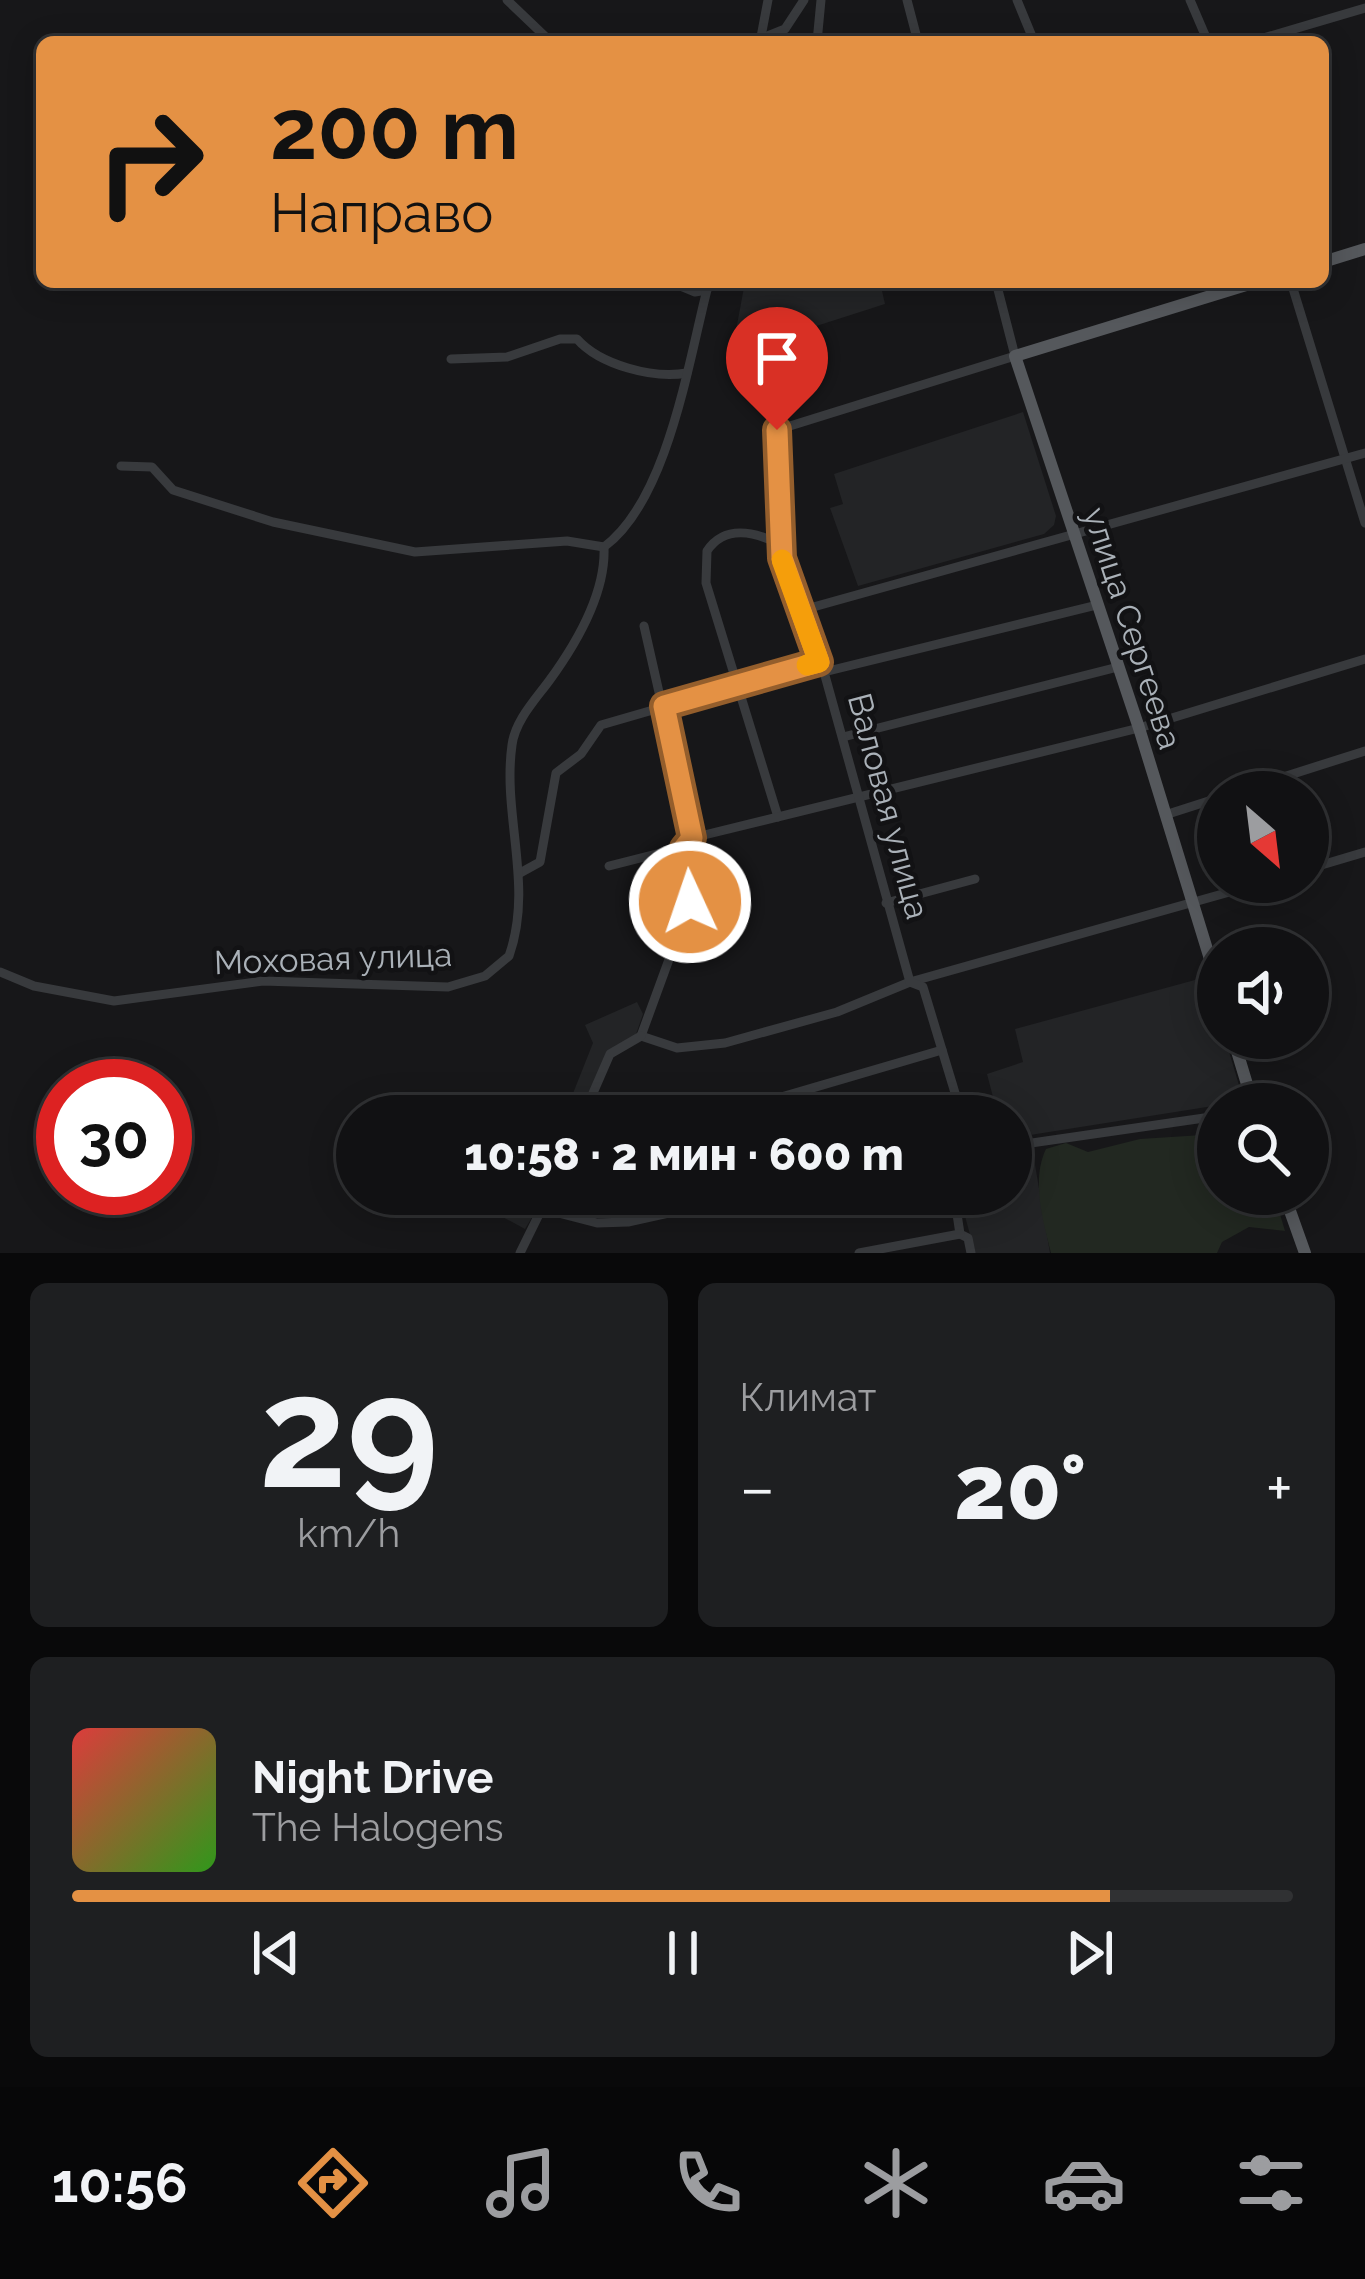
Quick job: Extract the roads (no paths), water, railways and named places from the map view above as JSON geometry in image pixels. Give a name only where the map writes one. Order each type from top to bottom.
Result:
[{"type":"main road","points":[[1329,260],[1365,250]]},
{"type":"main road","points":[[1015,356],[1236,288]]},
{"type":"main road","name":"улица Сергеева","points":[[1015,356],[1201,927]]},
{"type":"main road","points":[[1291,1215],[1305,1253]]},
{"type":"street","points":[[762,36],[768,0]]},
{"type":"street","points":[[770,36],[785,29],[804,0]]},
{"type":"street","points":[[818,36],[821,0]]},
{"type":"street","points":[[907,0],[916,36]]},
{"type":"street","points":[[1017,0],[1031,34]]},
{"type":"street","points":[[1190,0],[1205,36]]},
{"type":"street","points":[[512,1],[545,36]]},
{"type":"street","points":[[1270,36],[1365,8]]},
{"type":"street","points":[[121,466],[152,467],[173,490],[274,522],[415,552],[567,541],[604,547],[619,536],[661,462],[708,288]]},
{"type":"street","points":[[998,288],[1015,356]]},
{"type":"street","points":[[1293,288],[1365,523]]},
{"type":"street","points":[[451,359],[507,356],[560,339],[577,339],[590,354],[609,360],[665,377],[687,373]]},
{"type":"street","name":"Валовая улица","points":[[956,1095],[922,987],[910,982],[843,737],[780,544],[777,430],[1015,356]]},
{"type":"street","points":[[800,611],[1365,453]]},
{"type":"street","points":[[778,817],[706,583],[707,550],[713,542],[738,531],[780,544]]},
{"type":"street","points":[[604,547],[604,567],[579,636],[521,721],[512,743],[520,874],[541,862],[556,772],[610,719],[737,685],[1097,605]]},
{"type":"street","points":[[592,1095],[610,1054],[641,1036],[690,902],[688,843],[664,706],[644,626]]},
{"type":"street","points":[[609,866],[858,796],[1139,728],[1365,659]]},
{"type":"street","points":[[843,737],[1118,667]]},
{"type":"street","points":[[1302,771],[1365,751]]},
{"type":"street","points":[[1165,814],[1197,804]]},
{"type":"street","points":[[1329,863],[1365,852]]},
{"type":"street","name":"Моховая улица","points":[[0,972],[34,986],[114,1000],[262,981],[448,987],[485,976],[509,956],[520,874]]},
{"type":"street","points":[[886,904],[975,878]]},
{"type":"street","points":[[641,1036],[698,1049],[837,1012],[910,982],[1197,902]]},
{"type":"street","points":[[789,1095],[942,1050]]},
{"type":"street","points":[[1032,1143],[1197,1119]]},
{"type":"street","points":[[520,1253],[540,1215]]},
{"type":"street","points":[[566,1215],[597,1223],[660,1215]]},
{"type":"street","points":[[957,1215],[960,1234]]},
{"type":"street","points":[[859,1253],[960,1234],[968,1238],[971,1253]]}]
